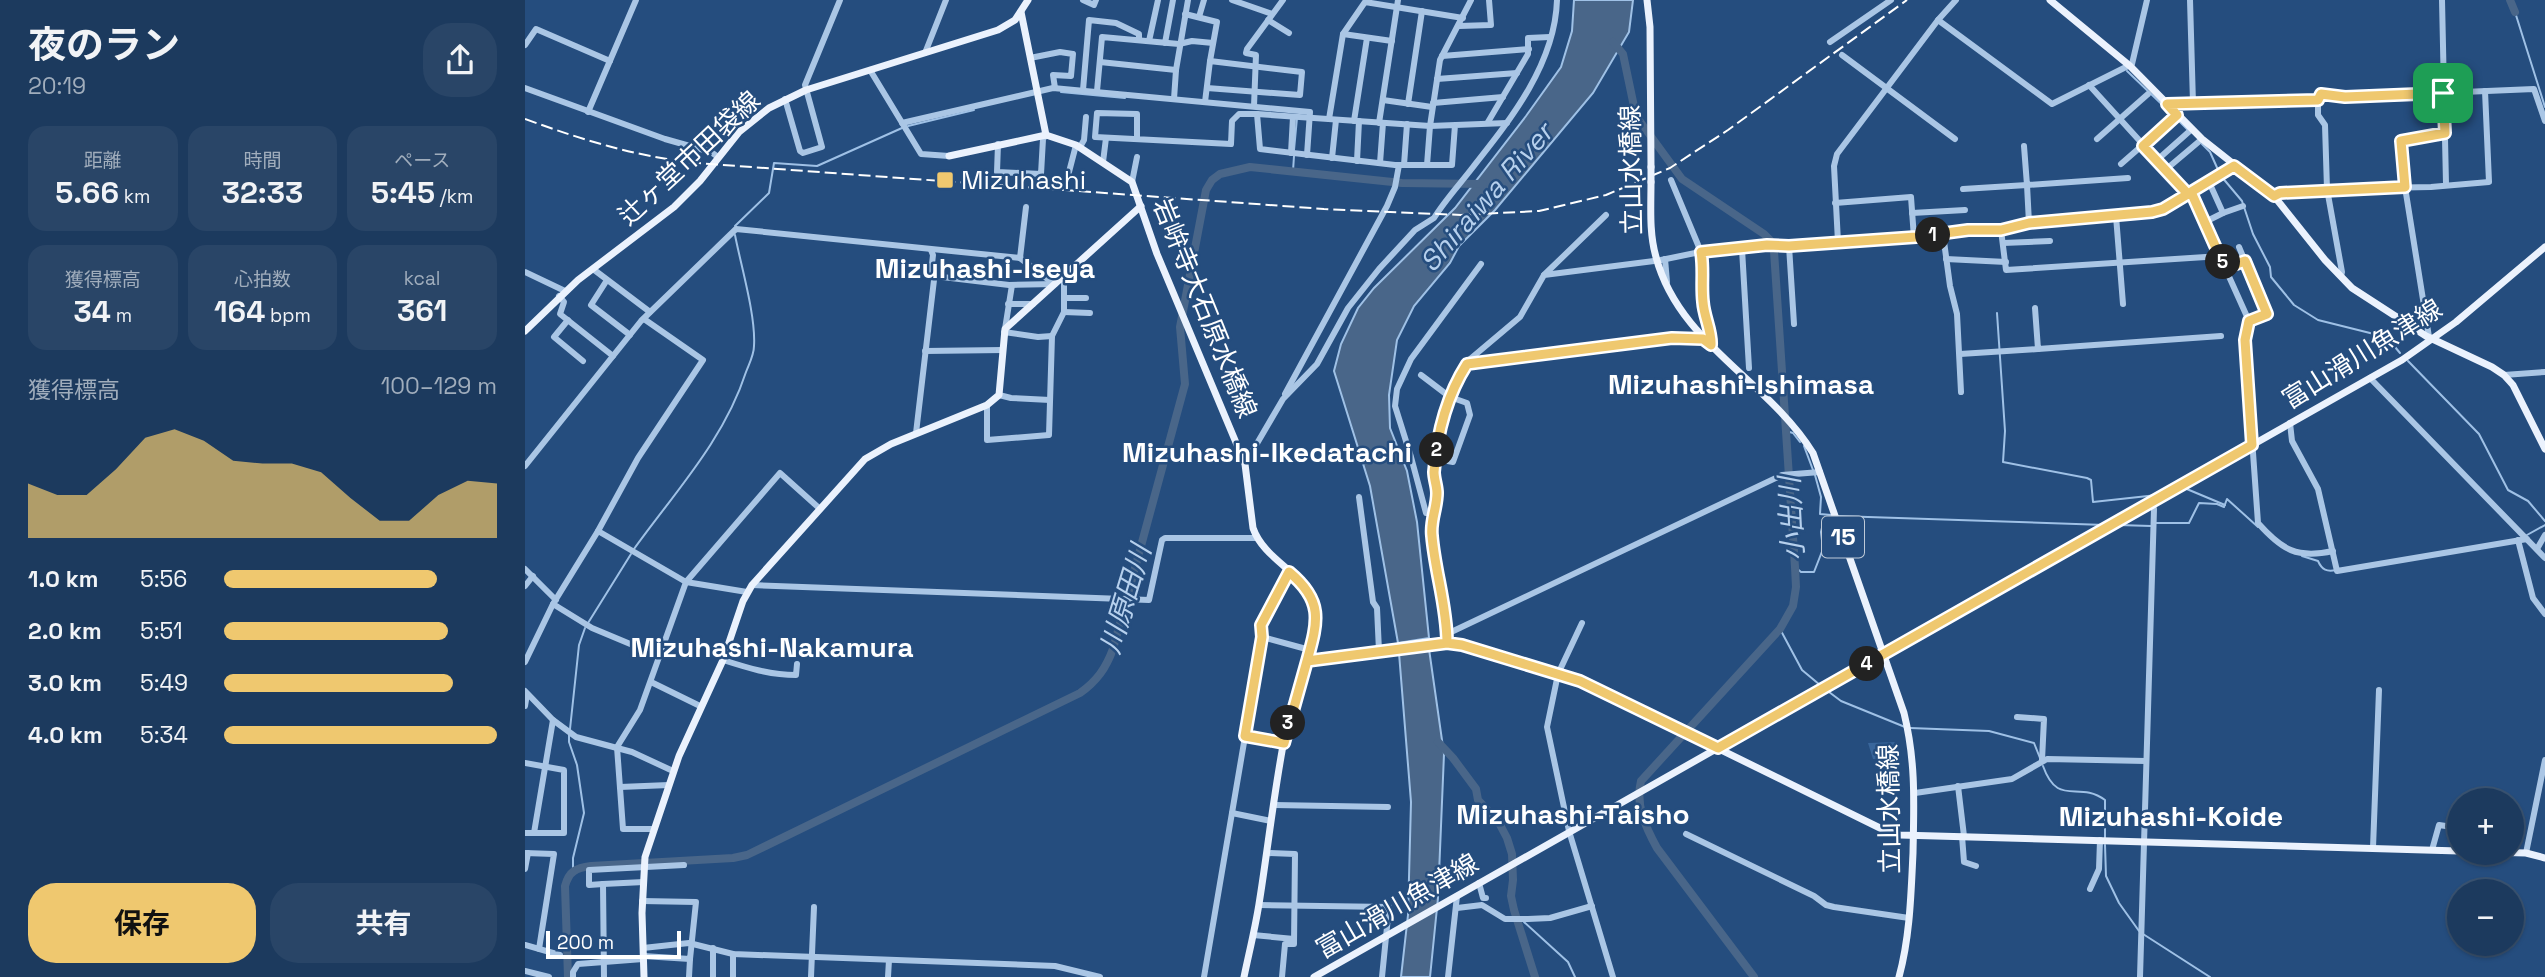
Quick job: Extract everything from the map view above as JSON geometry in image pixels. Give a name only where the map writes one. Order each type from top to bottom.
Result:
[{"type":"main road","points":[[949,156],[1046,135],[1021,12],[1028,0]]},
{"type":"main road","name":"立山水橋線","points":[[1647,0],[1650,27],[1651,226],[1655,255],[1668,290],[1682,315],[1703,339],[1772,403],[1812,453],[1907,724],[1913,752],[1915,793],[1909,918],[1900,977]]},
{"type":"main road","points":[[2050,0],[2130,66],[2202,139],[2274,196],[2325,260],[2369,300],[2431,338],[2493,367],[2504,375],[2514,385],[2545,449]]},
{"type":"main road","name":"辻ヶ堂市田袋線","points":[[525,331],[562,294],[674,207],[753,119],[785,99],[806,90],[998,30],[1015,20],[1021,12]]},
{"type":"main road","name":"岩峅寺大石原水橋線","points":[[1046,135],[1078,146],[1132,182],[1157,254],[1245,464],[1253,528],[1257,538]]},
{"type":"main road","points":[[644,977],[642,901],[645,856],[673,771],[723,660],[750,589],[865,459],[883,447],[987,405],[999,395],[1005,330],[1141,206]]},
{"type":"main road","name":"富山滑川魚津線","points":[[1314,977],[2370,378],[2478,304],[2545,247]]},
{"type":"main road","points":[[1244,977],[1259,905],[1284,743],[1316,619],[1314,603],[1302,582],[1265,550],[1257,538]]},
{"type":"main road","points":[[1307,661],[1445,643],[1462,645],[1558,674],[1597,689],[1884,830],[1913,836],[2447,851]]},
{"type":"main road","points":[[2526,853],[2545,858]]},
{"type":"street","points":[[588,112],[636,0]]},
{"type":"street","points":[[785,99],[800,151],[803,153],[822,147],[805,85],[840,0]]},
{"type":"street","points":[[925,53],[946,0]]},
{"type":"street","points":[[1083,0],[1094,5],[1096,0]]},
{"type":"street","points":[[1149,41],[1158,0]]},
{"type":"street","points":[[1165,43],[1173,0]]},
{"type":"street","points":[[1174,99],[1179,44],[1188,0]]},
{"type":"street","points":[[1199,17],[1204,0]]},
{"type":"street","points":[[1232,0],[1270,17],[1289,33]]},
{"type":"street","points":[[1254,106],[1256,55],[1246,53],[1247,48],[1283,0]]},
{"type":"street","points":[[1427,165],[1432,105],[1442,56],[1471,0]]},
{"type":"street","points":[[1459,26],[1491,25],[1489,0]]},
{"type":"street","points":[[1283,399],[1317,365],[1349,309],[1379,269],[1415,230],[1434,218],[1507,123],[1542,61],[1557,0]]},
{"type":"street","points":[[1830,42],[1891,0]]},
{"type":"street","points":[[1837,242],[1834,166],[1837,154],[1956,0]]},
{"type":"street","points":[[1938,20],[2052,103],[2130,66],[2147,0]]},
{"type":"street","points":[[2190,0],[2193,103]]},
{"type":"street","points":[[2442,0],[2447,184]]},
{"type":"street","points":[[1332,158],[1332,119],[1343,34],[1365,2],[1398,4],[1463,18]]},
{"type":"street","points":[[1380,163],[1383,100],[1398,4]]},
{"type":"street","points":[[1408,104],[1422,11]]},
{"type":"street","points":[[1185,14],[1217,22],[1205,102]]},
{"type":"street","points":[[1083,90],[1089,20],[1116,23],[1139,34],[1139,40]]},
{"type":"street","points":[[525,46],[536,29],[610,61]]},
{"type":"street","points":[[1343,34],[1392,41]]},
{"type":"street","points":[[1097,92],[1103,37],[1179,44],[1192,40],[1213,43]]},
{"type":"street","points":[[1488,122],[1529,48],[1528,38],[1550,37]]},
{"type":"street","points":[[1357,161],[1357,121],[1367,38]]},
{"type":"street","points":[[1442,56],[1529,48]]},
{"type":"street","points":[[1030,58],[1060,52],[1073,54],[1071,76],[1053,75],[1055,88]]},
{"type":"street","points":[[1842,55],[1955,139]]},
{"type":"street","points":[[1207,88],[1300,96],[1302,72],[1210,61]]},
{"type":"street","points":[[1100,62],[1176,70]]},
{"type":"street","points":[[870,70],[921,154],[949,156]]},
{"type":"street","points":[[1437,79],[1517,73]]},
{"type":"street","points":[[2089,85],[2156,161],[2189,193],[2221,256],[2249,321],[2245,340],[2257,523],[2287,549],[2311,555],[2333,551]]},
{"type":"street","points":[[525,88],[588,112],[711,152],[718,157]]},
{"type":"street","points":[[902,124],[1055,88],[1083,90],[1310,112],[1307,155]]},
{"type":"street","points":[[2341,276],[2327,190],[2325,125],[2318,115],[2318,100],[2321,94],[2345,97],[2534,89],[2545,121]]},
{"type":"street","points":[[2274,196],[2280,193],[2489,181],[2486,92]]},
{"type":"street","points":[[2097,139],[2148,94]]},
{"type":"street","points":[[1383,100],[1432,105],[1503,97]]},
{"type":"street","points":[[2167,104],[2318,100]]},
{"type":"street","points":[[1137,139],[1137,114],[1097,113],[1095,137],[1231,144],[1232,121],[1239,114],[1430,126],[1507,123]]},
{"type":"street","points":[[1257,114],[1260,149],[1401,165],[1452,165],[1455,125]]},
{"type":"street","points":[[2121,164],[2177,115]]},
{"type":"street","points":[[1069,172],[1078,146],[1084,140],[1086,117]]},
{"type":"street","points":[[1291,153],[1293,117]]},
{"type":"street","points":[[1245,464],[1387,206],[1401,165],[1406,124]]},
{"type":"street","points":[[2156,161],[2192,130]]},
{"type":"street","points":[[2431,338],[2405,187],[2401,141],[2445,133]]},
{"type":"street","points":[[998,144],[997,172],[1041,174],[1043,139],[1046,135]]},
{"type":"street","points":[[1103,162],[1106,138]]},
{"type":"street","points":[[2171,166],[2202,139]]},
{"type":"street","points":[[2024,146],[2029,223]]},
{"type":"street","points":[[1132,182],[1137,157]]},
{"type":"street","points":[[1544,275],[1701,252],[1767,245],[1913,238],[1968,230],[2001,230],[2029,223],[2163,209],[2234,166]]},
{"type":"street","points":[[1963,189],[2128,178]]},
{"type":"street","points":[[1671,180],[1701,252],[1702,298],[1712,336],[1711,345]]},
{"type":"street","points":[[2209,182],[2223,213]]},
{"type":"street","points":[[1835,203],[1912,197],[1913,238]]},
{"type":"street","points":[[2204,222],[2243,206]]},
{"type":"street","points":[[1020,258],[1026,207]]},
{"type":"street","points":[[1912,213],[1965,210]]},
{"type":"street","points":[[1445,643],[1447,634],[1443,596],[1431,532],[1437,492],[1434,473],[1437,439],[1455,382],[1467,364],[1520,317],[1544,275],[1606,215]]},
{"type":"street","points":[[2116,216],[2123,304]]},
{"type":"street","points":[[525,466],[650,312],[739,228],[1020,258],[1055,284]]},
{"type":"street","points":[[2001,230],[2006,270],[2221,256]]},
{"type":"street","points":[[1943,234],[1957,314],[1961,392]]},
{"type":"street","points":[[2003,243],[2050,241]]},
{"type":"street","points":[[1789,246],[1794,324]]},
{"type":"street","points":[[2239,247],[2267,314],[2249,321]]},
{"type":"street","points":[[1742,249],[1749,368]]},
{"type":"street","points":[[916,433],[934,276],[931,273],[931,250]]},
{"type":"street","points":[[1946,259],[2006,262]]},
{"type":"street","points":[[1660,260],[1668,290]]},
{"type":"street","points":[[2225,268],[2245,261]]},
{"type":"street","points":[[1435,511],[1426,513],[1412,457],[1395,406],[1397,389],[1411,359],[1481,264]]},
{"type":"street","points":[[593,269],[650,312]]},
{"type":"street","points":[[525,272],[562,294],[564,302],[560,313],[613,356]]},
{"type":"street","points":[[934,276],[1012,285],[1055,284]]},
{"type":"street","points":[[987,405],[987,440],[1049,435],[1052,336],[1064,312],[1064,276]]},
{"type":"street","points":[[607,280],[591,305],[630,335]]},
{"type":"street","points":[[1012,285],[1005,330],[1038,337],[1052,336]]},
{"type":"street","points":[[1063,298],[1086,298]]},
{"type":"street","points":[[1009,304],[1033,304]]},
{"type":"street","points":[[2035,308],[2038,349]]},
{"type":"street","points":[[1064,312],[1090,313]]},
{"type":"street","points":[[525,662],[555,602],[638,458],[703,360],[644,319]]},
{"type":"street","points":[[568,320],[554,337],[583,361]]},
{"type":"street","points":[[1960,354],[2221,336]]},
{"type":"street","points":[[1467,364],[1672,338],[1703,339]]},
{"type":"street","points":[[925,351],[951,353],[1003,350]]},
{"type":"street","points":[[2504,375],[2545,372]]},
{"type":"street","points":[[1421,375],[1450,397],[1467,403],[1470,415],[1453,462],[1437,459]]},
{"type":"street","points":[[2370,378],[2545,558]]},
{"type":"street","points":[[999,395],[1050,400]]},
{"type":"street","points":[[2290,423],[2292,441],[2316,484],[2337,572],[2527,539]]},
{"type":"street","points":[[1447,634],[1782,475],[1820,472]]},
{"type":"street","points":[[655,829],[623,829],[617,747],[640,710],[686,582],[780,473],[819,509]]},
{"type":"street","points":[[1359,497],[1373,602],[1377,608],[1380,651]]},
{"type":"street","points":[[2140,977],[2154,509],[2151,502]]},
{"type":"street","points":[[598,531],[686,582],[750,589],[1127,600],[1149,600],[1162,540],[1165,538],[1257,538]]},
{"type":"street","points":[[2537,549],[2545,535]]},
{"type":"street","points":[[2518,540],[2533,598],[2545,614]]},
{"type":"street","points":[[525,569],[555,602],[591,628],[659,656]]},
{"type":"street","points":[[1203,977],[1262,637],[1261,625],[1289,572]]},
{"type":"street","points":[[525,586],[533,576]]},
{"type":"street","points":[[1582,623],[1558,674],[1547,727],[1569,831],[1613,977]]},
{"type":"street","points":[[1262,637],[1310,650]]},
{"type":"street","points":[[723,660],[766,673],[783,675],[796,675],[797,664]]},
{"type":"street","points":[[651,682],[701,706]]},
{"type":"street","points":[[2373,849],[2379,690]]},
{"type":"street","points":[[526,693],[553,720],[576,737],[617,747],[673,771]]},
{"type":"street","points":[[525,706],[526,693]]},
{"type":"street","points":[[2017,717],[2044,719],[2042,760]]},
{"type":"street","points":[[534,833],[553,720]]},
{"type":"street","points":[[1245,736],[1284,743]]},
{"type":"street","points":[[1915,793],[2012,779],[2042,760],[2146,761]]},
{"type":"street","points":[[2526,853],[2545,760]]},
{"type":"street","points":[[525,763],[565,770],[564,833],[525,833]]},
{"type":"street","points":[[620,787],[669,785]]},
{"type":"street","points":[[1958,786],[1965,862],[1976,866]]},
{"type":"street","points":[[1274,805],[1388,807]]},
{"type":"street","points":[[1232,813],[1271,821]]},
{"type":"street","points":[[2432,850],[2439,825],[2447,826]]},
{"type":"street","points":[[1686,834],[1814,896],[1826,905],[1909,918]]},
{"type":"street","points":[[2090,889],[2099,869],[2100,840]]},
{"type":"street","points":[[525,869],[526,853],[554,854],[538,948]]},
{"type":"street","points":[[1267,853],[1295,853],[1294,944],[1285,944],[1282,977]]},
{"type":"street","points":[[644,882],[589,885],[589,870],[684,864]]},
{"type":"street","points":[[1479,883],[1483,898],[1486,898]]},
{"type":"street","points":[[603,884],[604,977]]},
{"type":"street","points":[[1448,977],[1457,908],[1455,897]]},
{"type":"street","points":[[642,901],[696,902],[689,977]]},
{"type":"street","points":[[1259,905],[1389,907],[1389,934],[1383,977]]},
{"type":"street","points":[[1457,908],[1482,905],[1505,919],[1528,919],[1550,918],[1592,906]]},
{"type":"street","points":[[811,977],[814,907]]},
{"type":"street","points":[[1253,935],[1294,939]]},
{"type":"street","points":[[573,977],[579,964],[603,962],[692,944],[733,954],[1055,966],[1100,977]]},
{"type":"street","points":[[525,945],[560,955]]},
{"type":"street","points":[[713,948],[713,977]]},
{"type":"street","points":[[643,954],[690,960]]},
{"type":"street","points":[[733,954],[733,977]]},
{"type":"street","points":[[888,977],[889,960]]},
{"type":"street","points":[[525,971],[549,977]]},
{"type":"shaded area","points":[[1897,742],[1900,760],[1873,759],[1868,743]]},
{"type":"water","name":"Shiraiwa River","points":[[1574,0],[1633,0],[1629,32],[1593,93],[1495,210],[1459,246],[1450,263],[1414,306],[1397,340],[1389,395],[1390,428],[1407,471],[1417,522],[1429,638],[1398,643],[1370,486],[1334,371],[1341,344],[1358,308],[1374,288],[1455,208],[1561,67],[1572,31]]},
{"type":"water","points":[[1429,649],[1444,754],[1438,898],[1430,977],[1401,977],[1408,915],[1411,802],[1399,653]]},
{"type":"waterway","points":[[2510,0],[2515,12]]},
{"type":"waterway","points":[[2515,12],[2545,107]]},
{"type":"waterway","name":"小出川","points":[[1613,42],[1623,54],[1636,116],[1682,179],[1764,234],[1770,240],[1774,251],[1795,567],[1793,606],[1780,629],[1641,781],[1639,799],[1643,816],[1657,848],[1754,977]]},
{"type":"waterway","points":[[2127,71],[2173,115]]},
{"type":"waterway","points":[[1061,92],[1125,98]]},
{"type":"waterway","points":[[908,126],[974,110]]},
{"type":"waterway","points":[[1294,150],[1297,118]]},
{"type":"waterway","points":[[2177,119],[2188,130]]},
{"type":"waterway","points":[[735,226],[769,193],[774,163],[817,166],[902,128]]},
{"type":"waterway","points":[[2202,144],[2210,152],[2219,172]]},
{"type":"waterway","points":[[1293,171],[1294,156]]},
{"type":"waterway","name":"川原田川","points":[[568,977],[565,886],[574,871],[591,866],[747,855],[1080,693],[1096,679],[1113,649],[1185,384],[1180,327],[1206,190],[1212,180],[1220,174],[1250,167],[1402,183],[1483,184]]},
{"type":"waterway","points":[[2221,176],[2242,201],[2253,234],[2270,267],[2271,277],[2294,305],[2318,320],[2374,334]]},
{"type":"waterway","points":[[634,549],[712,443],[737,397],[752,356],[753,320],[735,235]]},
{"type":"waterway","points":[[1997,313],[2005,431],[2003,462],[2087,478],[2091,480],[2093,502],[2157,495],[2176,485]]},
{"type":"waterway","points":[[2390,341],[2400,353]]},
{"type":"waterway","points":[[2408,361],[2479,434],[2508,490],[2528,501],[2545,521]]},
{"type":"waterway","points":[[1786,431],[1793,433],[1800,442]]},
{"type":"waterway","points":[[1804,446],[1813,470]]},
{"type":"waterway","points":[[1815,475],[1821,497],[1820,514],[1831,515]]},
{"type":"waterway","points":[[2182,487],[2225,505]]},
{"type":"waterway","points":[[2156,523],[2189,523],[2199,503],[2224,507],[2227,499],[2258,527]]},
{"type":"waterway","points":[[1795,567],[1801,572],[1814,572],[1823,549],[1821,532],[1824,519],[1832,516]]},
{"type":"waterway","points":[[1838,516],[2105,525]]},
{"type":"waterway","points":[[2118,525],[2151,526]]},
{"type":"waterway","points":[[2527,535],[2545,525]]},
{"type":"waterway","points":[[588,623],[631,554]]},
{"type":"waterway","points":[[2302,556],[2318,561],[2325,570],[2336,570]]},
{"type":"waterway","points":[[570,729],[579,645],[585,628]]},
{"type":"waterway","points":[[1780,629],[1802,670],[1820,685]]},
{"type":"waterway","points":[[1825,689],[1841,701],[1905,727]]},
{"type":"waterway","points":[[1910,728],[1989,731],[2034,743],[2040,758]]},
{"type":"waterway","points":[[569,735],[577,765],[584,813],[573,858],[573,870]]},
{"type":"waterway","points":[[1438,742],[1476,789],[1478,800],[1498,821],[1507,838],[1512,854],[1511,896],[1535,977]]},
{"type":"waterway","points":[[2043,766],[2049,779],[2062,790],[2086,792],[2105,800],[2105,839]]},
{"type":"waterway","points":[[2105,845],[2106,876],[2119,903],[2139,931]]},
{"type":"waterway","points":[[1514,910],[1518,916]]},
{"type":"waterway","points":[[1524,922],[1568,962],[1575,977]]},
{"type":"waterway","points":[[2143,934],[2210,977]]},
{"type":"railway","points":[[525,119],[609,146],[696,163],[1324,209],[1461,215],[1539,211],[1606,195],[1670,168],[1728,130],[1907,0]]},
{"type":"place","name":"Mizuhashi","points":[[945,180]]},
{"type":"district","name":"Mizuhashi-Iseya","points":[[985,268]]},
{"type":"district","name":"Mizuhashi-Ishimasa","points":[[1741,384]]},
{"type":"district","name":"Mizuhashi-Ikedatachi","points":[[1267,452]]},
{"type":"district","name":"Mizuhashi-Nakamura","points":[[772,647]]},
{"type":"district","name":"Mizuhashi-Taisho","points":[[1573,814]]},
{"type":"district","name":"Mizuhashi-Koide","points":[[2171,816]]},
{"type":"route","points":[[2443,93],[2345,97],[2321,94],[2318,100],[2167,104],[2177,115],[2143,146],[2188,194],[2163,209],[2029,223],[2001,230],[1968,230],[1916,237],[1789,246],[1767,245],[1701,252],[1702,298],[1712,336],[1711,345],[1703,339],[1672,338],[1467,364],[1455,382],[1445,412],[1437,439],[1434,473],[1437,492],[1431,532],[1447,622],[1447,643],[1402,647],[1307,661],[1315,632],[1316,611],[1308,590],[1289,572],[1261,625],[1262,637],[1245,736],[1284,743],[1307,661],[1447,643],[1462,645],[1580,681],[1718,748],[2252,445],[2245,340],[2249,321],[2267,314],[2245,261],[2225,268],[2191,192],[2234,166],[2274,196],[2280,193],[2405,187],[2401,141],[2445,133],[2443,93]]}]
